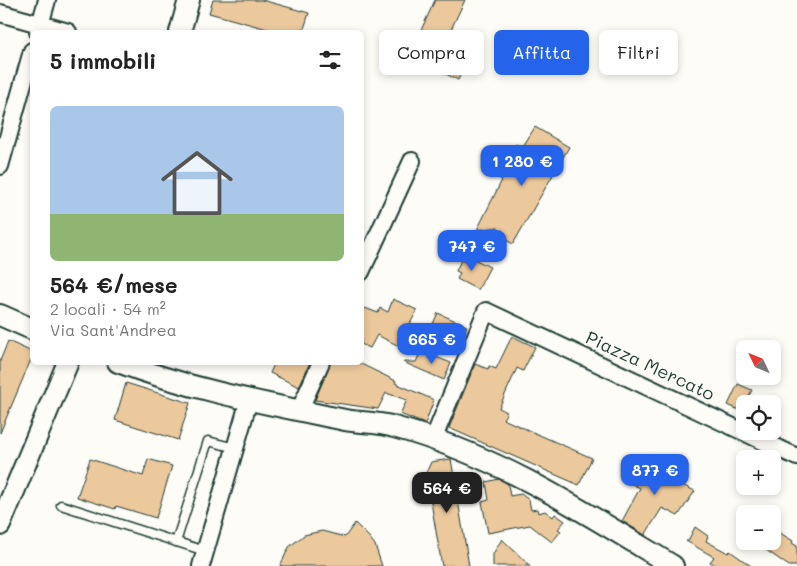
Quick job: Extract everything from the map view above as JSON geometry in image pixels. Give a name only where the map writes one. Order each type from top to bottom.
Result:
[{"type":"street","points":[[39,28],[47,0]]},
{"type":"street","points":[[181,30],[189,0]]},
{"type":"street","points":[[0,13],[39,28],[54,30]]},
{"type":"street","points":[[0,166],[30,58]]},
{"type":"street","points":[[364,265],[412,161]]},
{"type":"street","name":"Piazza Mercato","points":[[433,440],[486,311],[797,457]]},
{"type":"street","points":[[0,315],[30,328]]},
{"type":"street","points":[[0,526],[67,365]]},
{"type":"street","points":[[128,365],[220,394],[346,420],[392,426],[469,452],[536,484],[673,566]]},
{"type":"street","points":[[300,409],[320,365]]},
{"type":"street","points":[[203,558],[249,400]]},
{"type":"lane","points":[[176,542],[208,441],[235,448]]},
{"type":"lane","points":[[61,505],[176,542],[203,558]]},
{"type":"building","points":[[213,0],[262,0],[309,13],[304,30],[271,30],[209,13]]},
{"type":"building","points":[[435,0],[465,0],[451,30],[421,30]]},
{"type":"building","points":[[448,75],[460,75],[458,80]]},
{"type":"building","points":[[535,127],[569,147],[513,244],[504,239],[493,257],[485,253],[498,227],[477,230],[502,180],[499,178],[501,172],[516,144],[522,148]]},
{"type":"building","points":[[468,256],[490,267],[478,290],[457,279],[460,273],[456,271],[461,260],[465,262]]},
{"type":"building","points":[[393,299],[417,310],[399,346],[377,335],[370,348],[364,345],[365,308],[378,313],[380,308],[388,312]]},
{"type":"building","points":[[438,313],[467,326],[460,343],[430,330]]},
{"type":"building","points":[[512,336],[535,347],[523,371],[517,368],[499,408],[507,412],[503,419],[592,458],[579,485],[449,428],[475,364],[488,369],[489,366],[496,369]]},
{"type":"building","points":[[8,341],[30,351],[30,362],[0,433],[0,361]]},
{"type":"building","points":[[421,351],[451,363],[444,380],[403,362],[416,362]]},
{"type":"building","points":[[274,365],[309,365],[299,387],[270,373]]},
{"type":"building","points":[[330,365],[363,365],[396,381],[395,383],[434,400],[425,424],[400,414],[407,400],[386,393],[378,409],[315,400]]},
{"type":"building","points":[[126,383],[190,403],[178,440],[115,420]]},
{"type":"building","points":[[738,385],[752,390],[749,395],[736,395],[736,409],[728,405]]},
{"type":"building","points":[[650,454],[671,467],[665,477],[695,491],[678,516],[662,508],[645,535],[622,521],[640,488],[632,484]]},
{"type":"building","points":[[90,459],[143,476],[148,459],[172,466],[156,518],[116,506],[115,509],[77,497]]},
{"type":"building","points":[[451,459],[469,566],[442,566],[426,473],[431,462]]},
{"type":"building","points":[[499,479],[508,484],[510,496],[521,494],[529,500],[531,510],[538,509],[539,513],[545,511],[553,517],[555,514],[565,521],[558,529],[561,531],[552,542],[530,525],[488,533],[482,502],[489,500],[486,482]]},
{"type":"building","points":[[355,523],[375,545],[382,566],[280,566],[289,547],[304,535],[322,531],[345,537]]},
{"type":"building","points":[[695,527],[708,536],[706,541],[728,553],[730,551],[751,566],[717,566],[710,562],[714,557],[686,541],[688,541]]},
{"type":"building","points":[[781,534],[797,546],[797,566],[789,566],[766,550],[781,550]]},
{"type":"building","points":[[502,539],[530,566],[493,566],[493,554]]}]
